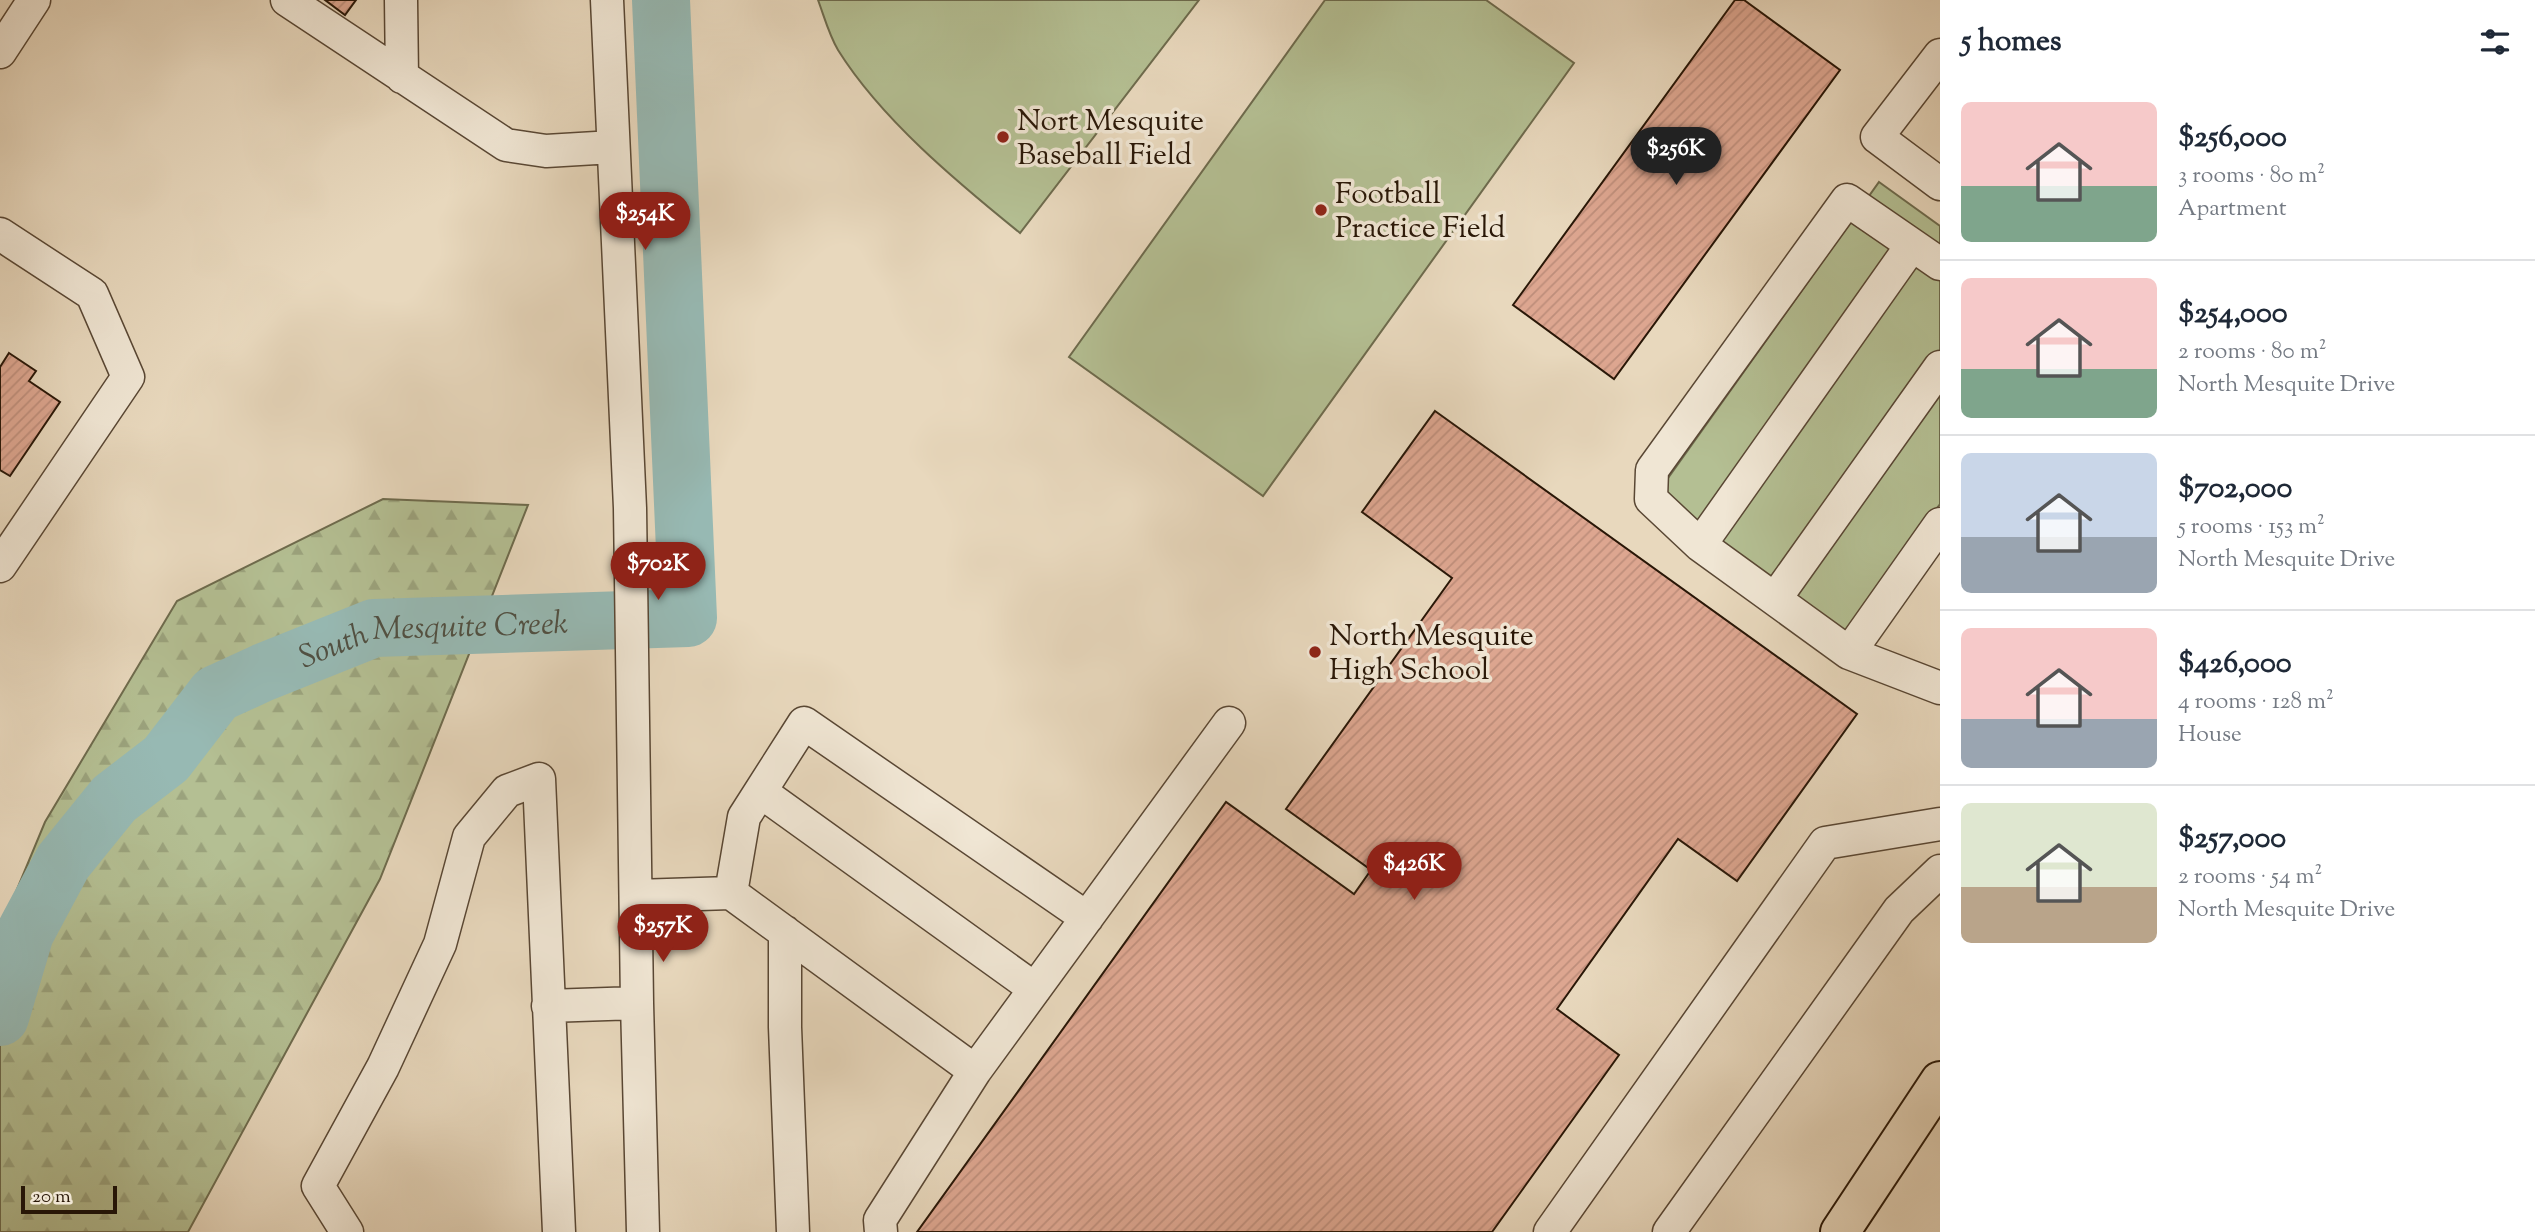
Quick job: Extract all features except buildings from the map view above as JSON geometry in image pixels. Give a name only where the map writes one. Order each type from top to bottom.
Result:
[{"type":"main road","points":[[1840,1232],[1940,1081]]},
{"type":"street","points":[[0,52],[34,0]]},
{"type":"street","points":[[287,0],[506,145],[547,151],[613,147]]},
{"type":"street","points":[[401,0],[402,77]]},
{"type":"street","points":[[607,0],[630,508],[643,1232]]},
{"type":"street","points":[[1940,55],[1877,137],[1940,184]]},
{"type":"street","points":[[1940,264],[1847,200],[1653,470],[1651,499],[1700,545],[1849,653],[1940,688]]},
{"type":"street","points":[[0,234],[92,294],[128,377],[0,566]]},
{"type":"street","points":[[1700,545],[1912,245]]},
{"type":"street","points":[[1775,599],[1940,367]]},
{"type":"street","points":[[1849,653],[1940,524]]},
{"type":"street","points":[[731,893],[744,817],[804,723],[1087,918]]},
{"type":"street","points":[[881,1232],[880,1220],[975,1071],[1229,723]]},
{"type":"street","points":[[347,1232],[318,1186],[383,1067],[440,944],[469,836],[507,791],[539,779],[559,1232]]},
{"type":"street","points":[[761,792],[1035,989]]},
{"type":"street","points":[[1550,1232],[1825,843],[1940,824]]},
{"type":"street","points":[[1669,1232],[1899,910],[1940,871]]},
{"type":"street","points":[[636,896],[731,893],[975,1071]]},
{"type":"street","points":[[785,932],[785,1027],[793,1232]]},
{"type":"street","points":[[548,1006],[637,1003]]},
{"type":"green space","name":"Nort Mesquite Baseball Field","points":[[818,0],[1199,0],[1020,233],[946,171],[876,101],[838,50]]},
{"type":"green space","name":"Football Practice Field","points":[[1325,0],[1486,0],[1574,63],[1263,496],[1069,357]]},
{"type":"green space","points":[[1879,182],[1940,226],[1940,504],[1839,646],[1646,509]]},
{"type":"green space","points":[[383,499],[528,505],[380,879],[188,1232],[0,1232],[0,930],[45,822],[177,601]]},
{"type":"waterway","name":"South Mesquite Creek","points":[[0,1017],[25,933],[63,862],[114,799],[166,759],[216,694],[374,628],[688,618],[661,0]]},
{"type":"place","name":"Nort Mesquite Baseball Field","points":[[1003,137]]},
{"type":"place","name":"Football Practice Field","points":[[1321,210]]},
{"type":"place","name":"North Mesquite High School","points":[[1315,652]]}]
